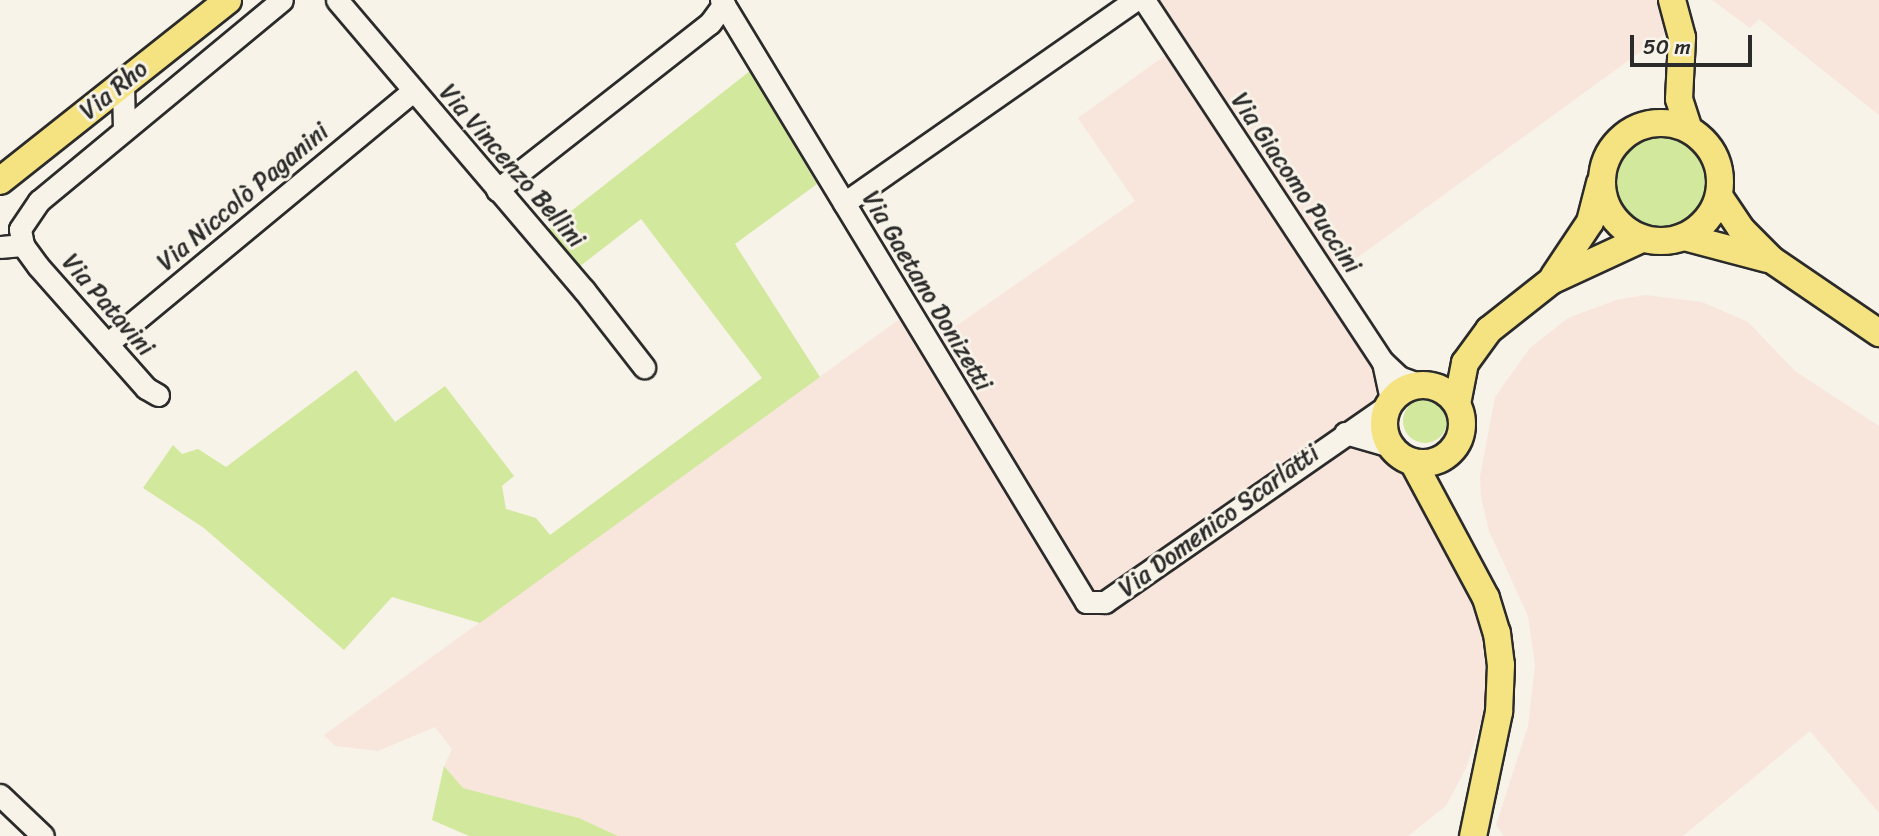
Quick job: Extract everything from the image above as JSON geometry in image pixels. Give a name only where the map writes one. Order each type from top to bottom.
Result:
[{"type":"main road","name":"Via Rho","points":[[0,181],[228,0]]},
{"type":"main road","points":[[1672,0],[1682,38],[1677,67],[1679,99],[1689,129],[1713,153],[1721,181],[1719,196],[1706,221],[1684,237]]},
{"type":"main road","points":[[1551,281],[1590,222],[1611,148],[1637,126],[1661,100],[1677,67]]},
{"type":"main road","points":[[1637,126],[1663,122],[1689,129]]},
{"type":"main road","points":[[1601,180],[1612,216],[1642,239]]},
{"type":"main road","points":[[1719,196],[1741,229],[1772,260],[1879,333]]},
{"type":"main road","points":[[1440,508],[1439,482],[1449,454],[1462,432],[1457,404],[1465,363],[1489,330],[1551,281],[1642,239],[1684,237],[1772,260]]},
{"type":"main road","points":[[1465,363],[1390,403],[1383,423],[1390,446],[1413,462],[1486,598],[1502,665],[1492,757],[1473,836]]},
{"type":"main road","points":[[1422,384],[1439,387],[1457,404]]},
{"type":"main road","points":[[1413,462],[1425,463],[1449,454]]},
{"type":"street","points":[[0,247],[23,245],[20,229],[29,210],[282,0]]},
{"type":"street","name":"Via Vincenzo Bellini","points":[[337,0],[584,290],[644,367]]},
{"type":"street","points":[[844,203],[1135,0]]},
{"type":"street","name":"Via Giacomo Puccini","points":[[1144,0],[1383,362],[1390,403]]},
{"type":"street","points":[[497,190],[710,23],[723,2]]},
{"type":"street","name":"Via Gaetano Donizetti","points":[[723,2],[1077,593],[1091,604]]},
{"type":"street","points":[[123,83],[124,130]]},
{"type":"street","name":"Via Niccolò Paganini","points":[[107,344],[413,91]]},
{"type":"street","name":"Via Patavini","points":[[23,245],[146,388],[158,395]]},
{"type":"street","points":[[1383,362],[1399,377],[1422,384]]},
{"type":"street","name":"Via Domenico Scarlatti","points":[[1091,604],[1105,602],[1345,433],[1374,419],[1390,403]]},
{"type":"street","name":"Via Domenico Scarlatti","points":[[1345,433],[1390,446]]},
{"type":"street","points":[[0,794],[43,836]]},
{"type":"shaded area","points":[[1159,0],[1661,0],[1669,31],[1339,271]]},
{"type":"shaded area","points":[[1712,0],[1879,0],[1879,115],[1759,19],[1750,28]]},
{"type":"shaded area","points":[[1167,54],[1381,375],[1385,389],[1372,416],[1379,452],[1405,469],[1482,625],[1487,678],[1484,712],[1466,768],[1446,806],[1408,836],[618,836],[579,818],[463,788],[444,766],[452,749],[435,727],[378,751],[335,746],[324,735],[901,318],[922,350],[1135,201],[1078,118]]},
{"type":"shaded area","points":[[1645,295],[1702,302],[1748,322],[1795,371],[1879,426],[1879,813],[1810,731],[1683,836],[1504,836],[1496,825],[1528,726],[1535,665],[1528,616],[1489,531],[1481,497],[1480,476],[1495,397],[1530,348],[1568,318],[1616,300]]},
{"type":"green space","points":[[750,71],[817,184],[735,244],[820,377],[480,623],[392,597],[344,650],[204,528],[143,488],[173,445],[182,454],[198,449],[226,467],[356,370],[395,422],[445,386],[514,476],[502,486],[506,509],[536,518],[550,535],[762,378],[641,219],[579,267],[547,230]]},
{"type":"green space","points":[[1661,133],[1679,137],[1695,147],[1705,163],[1709,181],[1705,199],[1695,215],[1679,225],[1661,229],[1643,225],[1627,215],[1617,199],[1613,181],[1617,163],[1627,147],[1643,137]]},
{"type":"green space","points":[[1425,399],[1441,405],[1447,421],[1441,437],[1425,443],[1409,437],[1403,421],[1409,405]]},
{"type":"green space","points":[[444,766],[463,788],[579,818],[618,836],[469,836],[432,820]]}]
